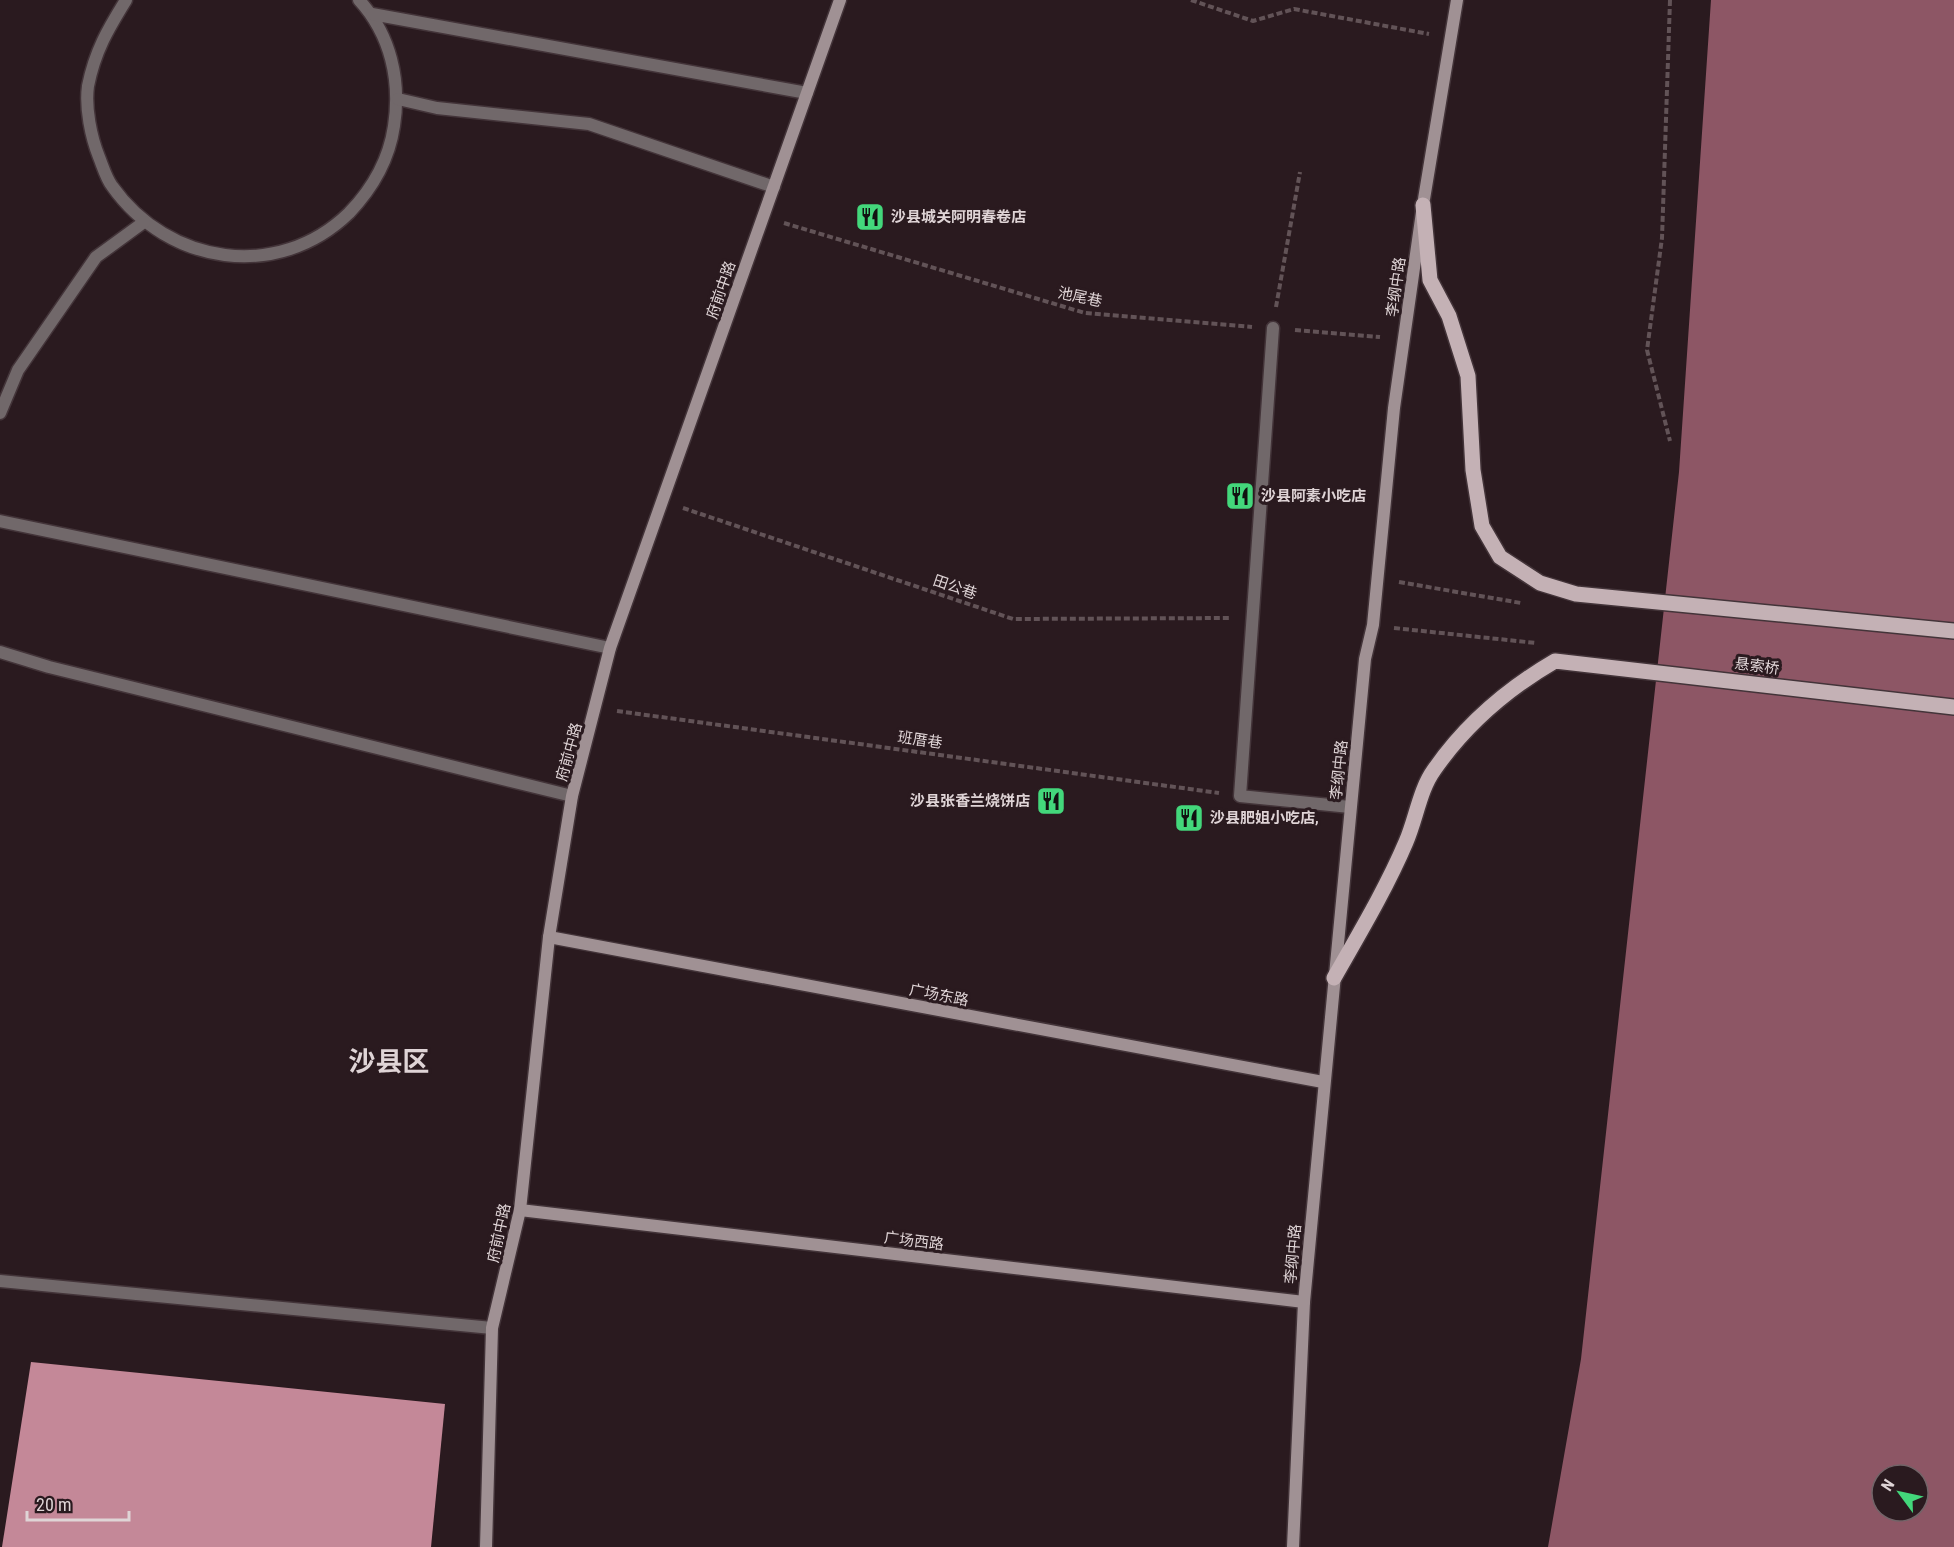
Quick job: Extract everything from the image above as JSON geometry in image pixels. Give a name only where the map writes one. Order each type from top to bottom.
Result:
[{"type":"main road","name":"府前中路","points":[[486,1547],[492,1328],[520,1210],[549,937],[572,796],[610,648],[840,0]]},
{"type":"main road","name":"李纲中路","points":[[1293,1547],[1304,1302],[1323,1082],[1365,659],[1373,625],[1394,408],[1423,205],[1457,0]]},
{"type":"main road","points":[[1423,205],[1430,280],[1449,316],[1468,376],[1473,470],[1482,526],[1500,557],[1540,583],[1576,594],[1954,632]]},
{"type":"main road","name":"悬索桥","points":[[1334,978],[1402,851],[1432,772],[1459,738],[1514,686],[1555,661],[1954,707]]},
{"type":"main road","name":"广场东路","points":[[549,937],[1323,1082]]},
{"type":"main road","name":"广场西路","points":[[520,1210],[1304,1302]]},
{"type":"street","points":[[126,0],[101,40],[88,88],[92,139],[111,185],[144,222],[188,248],[237,258],[286,251],[332,229],[368,194],[391,149],[398,99],[391,55],[372,14],[359,0]]},
{"type":"street","points":[[372,14],[807,93]]},
{"type":"street","points":[[398,99],[437,108],[589,124],[774,187]]},
{"type":"street","points":[[0,413],[18,370],[96,257],[144,222]]},
{"type":"street","points":[[1273,328],[1240,796],[1350,807]]},
{"type":"street","points":[[0,521],[610,648]]},
{"type":"street","points":[[0,652],[49,667],[572,796]]},
{"type":"street","points":[[0,1281],[492,1328]]},
{"type":"path","points":[[1191,0],[1253,21],[1294,9],[1450,38]]},
{"type":"path","points":[[1670,0],[1662,238],[1647,350],[1671,441]]},
{"type":"path","points":[[1273,328],[1300,172]]},
{"type":"path","name":"池尾巷","points":[[763,217],[1085,314],[1404,339]]},
{"type":"path","name":"田公巷","points":[[663,501],[1013,619],[1253,617]]},
{"type":"path","points":[[1377,579],[1527,604]]},
{"type":"path","points":[[1373,625],[1539,644]]},
{"type":"path","name":"班厝巷","points":[[596,708],[1240,796]]},
{"type":"shaded area","points":[[1711,0],[1954,0],[1954,1547],[1548,1547],[1581,1359],[1679,472]]},
{"type":"building","points":[[31,1362],[445,1404],[431,1547],[2,1547]]},
{"type":"place","name":"沙县城关阿明春卷店","points":[[870,217]]},
{"type":"place","name":"沙县阿素小吃店","points":[[1240,496]]},
{"type":"place","name":"沙县张香兰烧饼店","points":[[1051,801]]},
{"type":"place","name":"沙县肥姐小吃店,","points":[[1189,818]]},
{"type":"district","name":"沙县区","points":[[389,1062]]}]
